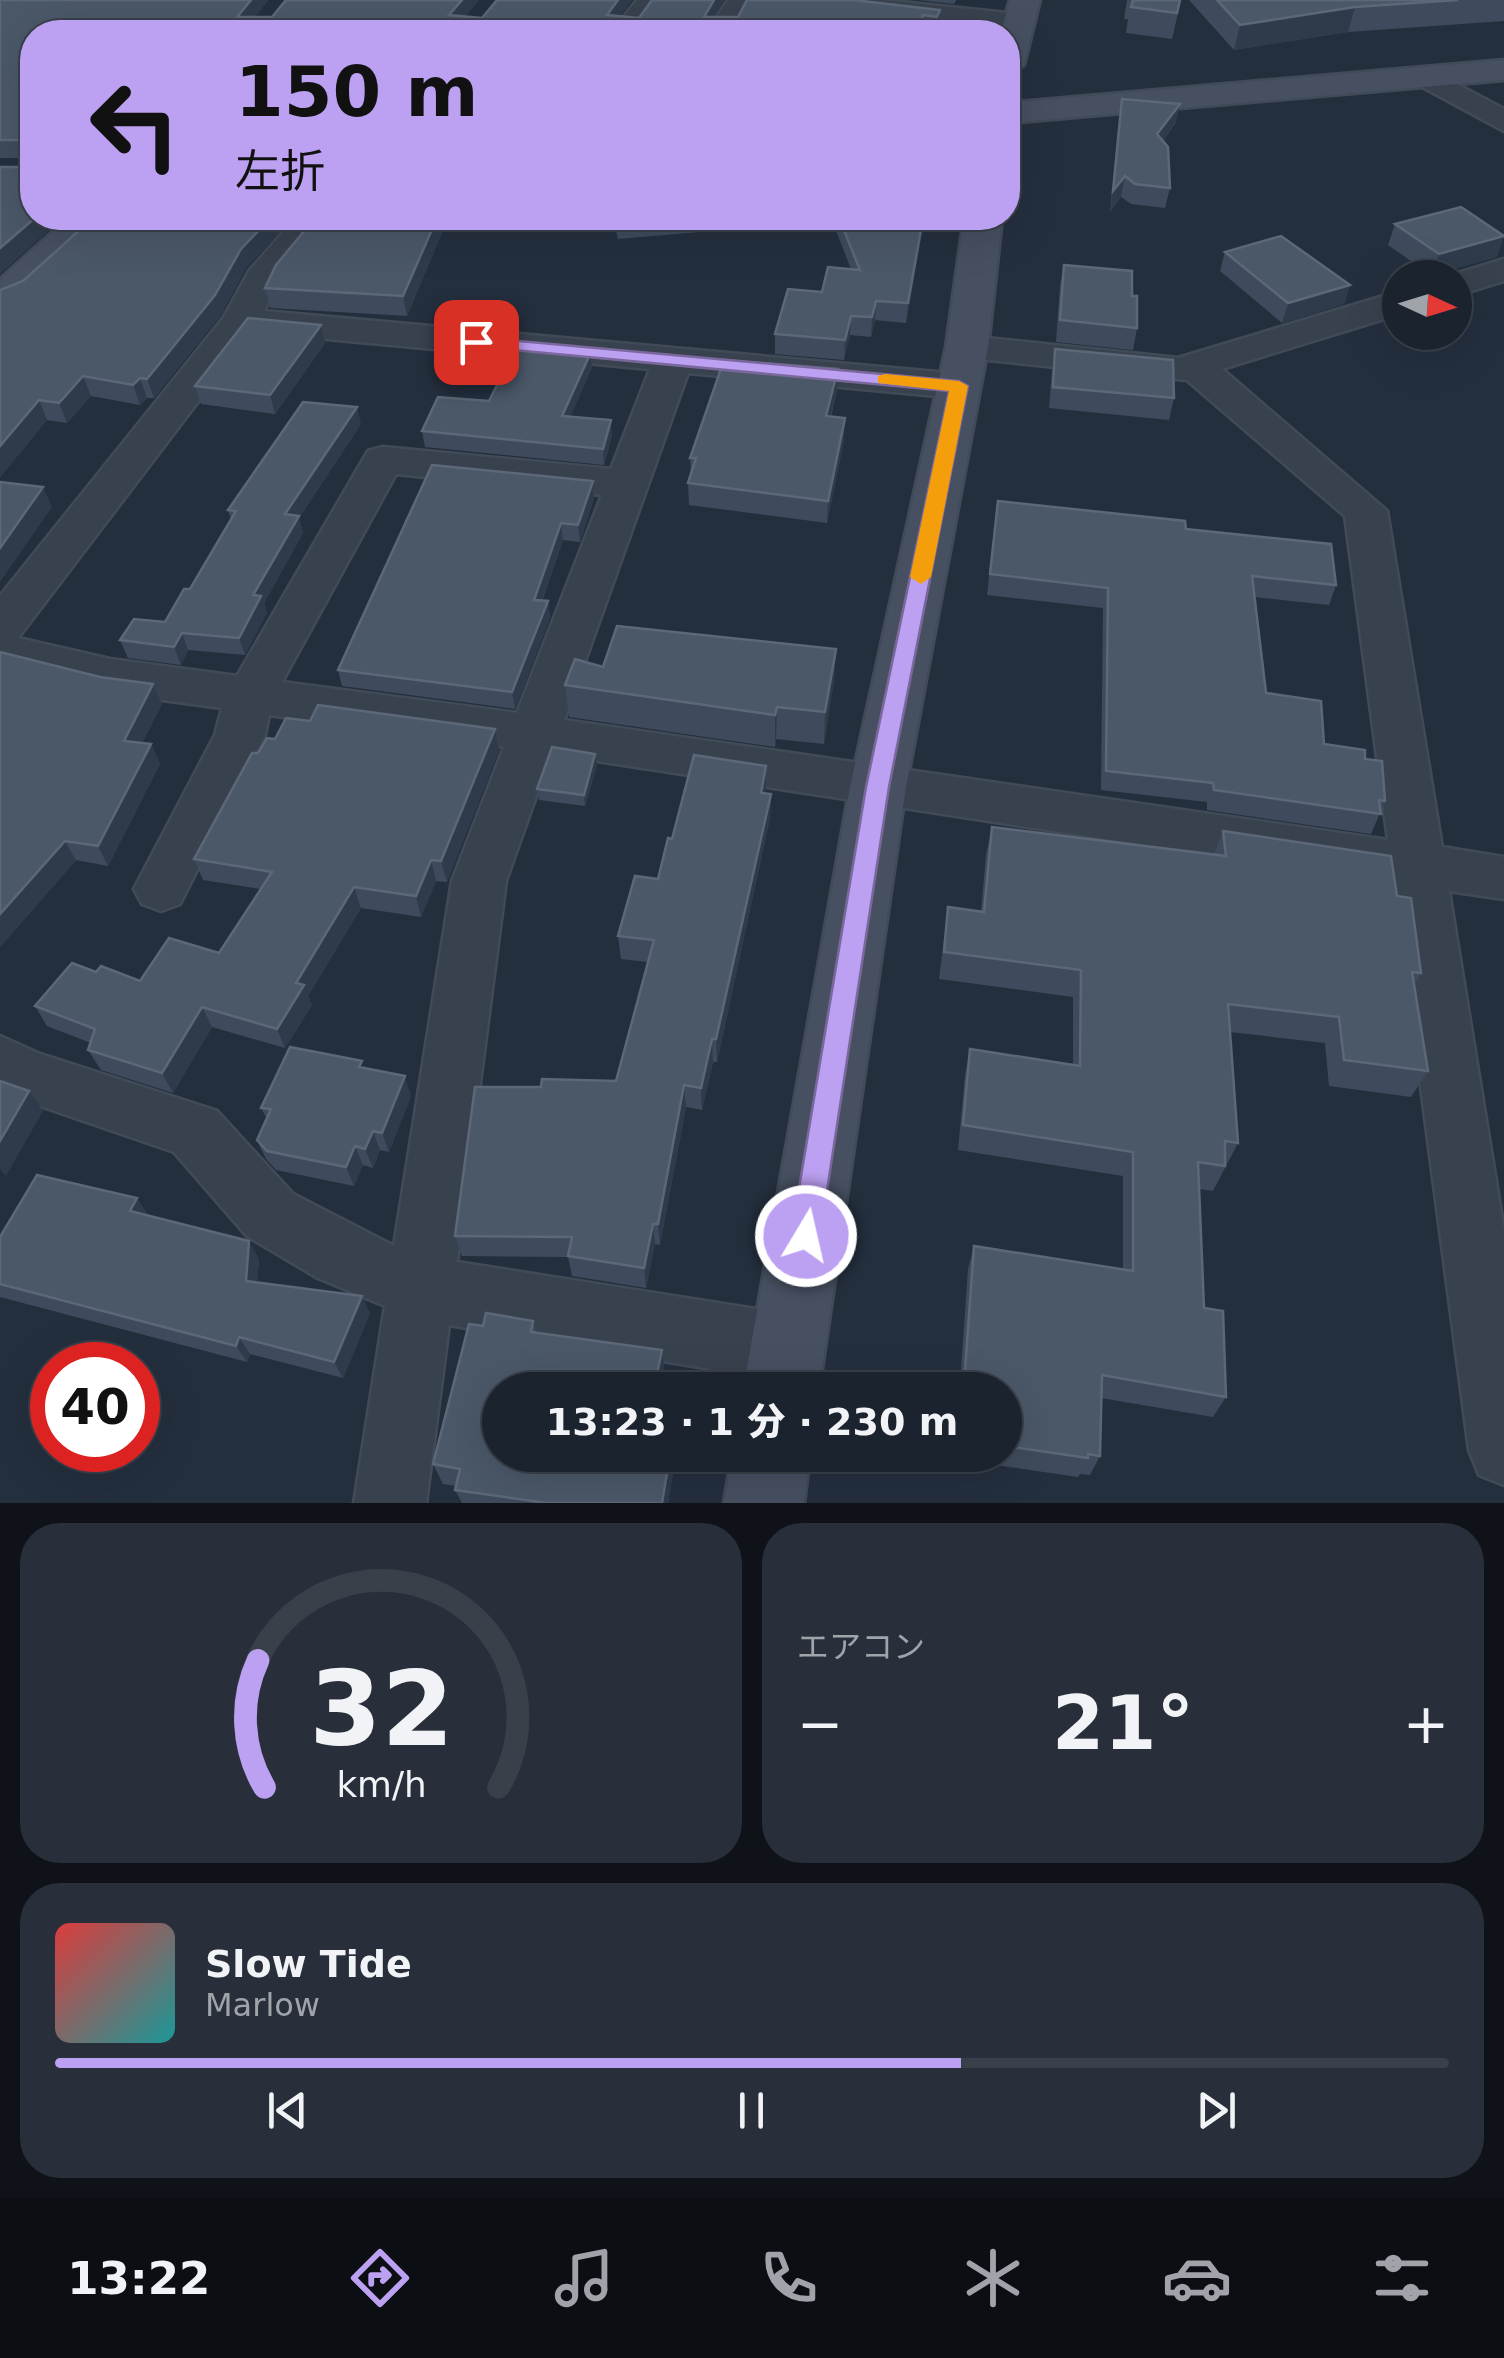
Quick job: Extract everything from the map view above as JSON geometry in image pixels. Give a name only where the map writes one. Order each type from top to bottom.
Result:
[{"type":"street","points":[[635,20],[651,0]]},
{"type":"street","points":[[805,0],[1021,11]]},
{"type":"street","points":[[1020,112],[1504,70]]},
{"type":"street","points":[[1426,77],[1504,122]]},
{"type":"street","points":[[0,300],[75,230]]},
{"type":"street","points":[[0,628],[240,320],[262,280],[304,230]]},
{"type":"street","points":[[0,1062],[24,1075],[195,1131],[270,1215],[342,1256],[420,1288],[785,1369],[878,787],[963,367],[981,230]]},
{"type":"street","points":[[1472,280],[1504,270]]},
{"type":"street","points":[[240,320],[673,360],[1180,370],[1382,308]]},
{"type":"street","points":[[390,1503],[478,881],[673,360]]},
{"type":"street","points":[[1194,366],[1366,511],[1504,1450]]},
{"type":"street","points":[[161,889],[240,735],[248,696],[384,460],[626,484]]},
{"type":"street","points":[[0,650],[110,676],[531,733],[1504,878]]},
{"type":"street","points":[[764,1503],[769,1472]]},
{"type":"building","points":[[0,0],[251,0],[237,17],[272,17],[286,0],[462,0],[449,15],[482,18],[497,0],[618,0],[607,15],[639,18],[652,0],[714,0],[704,17],[738,17],[747,0],[854,0],[940,10],[937,17],[923,15],[921,20],[20,20],[20,140],[0,140]]},
{"type":"building","points":[[1133,0],[1180,0],[1177,13],[1131,7]]},
{"type":"building","points":[[1217,0],[1458,0],[1355,7],[1240,25]]},
{"type":"building","points":[[1122,99],[1180,104],[1157,134],[1168,147],[1170,188],[1135,184],[1125,176],[1113,191]]},
{"type":"building","points":[[0,167],[20,167],[21,230],[0,248]]},
{"type":"building","points":[[1461,207],[1504,236],[1439,254],[1395,224]]},
{"type":"building","points":[[80,230],[259,230],[241,249],[215,295],[147,379],[140,378],[133,385],[83,376],[59,403],[39,400],[0,446],[0,290],[23,281]]},
{"type":"building","points":[[305,230],[432,230],[403,296],[265,288],[276,265]]},
{"type":"building","points":[[844,230],[921,230],[908,303],[876,301],[872,317],[851,316],[845,340],[775,334],[788,289],[822,292],[828,267],[860,270]]},
{"type":"building","points":[[1281,236],[1350,285],[1288,303],[1225,252]]},
{"type":"building","points":[[1064,265],[1132,271],[1137,328],[1060,320]]},
{"type":"building","points":[[248,318],[321,325],[270,395],[195,386]]},
{"type":"building","points":[[517,345],[591,352],[562,416],[611,420],[603,449],[422,431],[438,397],[489,401]]},
{"type":"building","points":[[1055,349],[1173,360],[1174,398],[1053,387]]},
{"type":"building","points":[[724,360],[838,369],[826,416],[845,418],[828,501],[688,483],[696,458],[690,458]]},
{"type":"building","points":[[303,402],[357,407],[285,514],[299,516],[253,595],[261,596],[239,638],[182,633],[174,647],[120,640],[134,619],[165,622],[184,589],[190,589],[236,511],[228,510]]},
{"type":"building","points":[[432,465],[593,481],[578,525],[561,523],[534,600],[548,601],[512,692],[338,670]]},
{"type":"building","points":[[0,482],[43,487],[0,548]]},
{"type":"building","points":[[998,501],[1185,521],[1186,529],[1331,544],[1336,585],[1252,576],[1266,693],[1321,701],[1324,744],[1365,750],[1365,759],[1382,761],[1385,801],[1379,800],[1381,814],[1214,790],[1213,783],[1106,771],[1108,588],[990,574]]},
{"type":"building","points":[[617,626],[836,649],[825,712],[777,707],[775,715],[565,685],[575,659],[603,667]]},
{"type":"building","points":[[0,652],[100,677],[153,684],[124,741],[151,744],[98,846],[65,841],[0,914]]},
{"type":"building","points":[[318,705],[495,729],[441,861],[431,860],[416,896],[354,887],[296,983],[304,985],[277,1029],[202,1007],[162,1073],[88,1050],[95,1029],[35,1006],[72,963],[96,972],[101,966],[140,981],[169,938],[219,953],[272,872],[194,859],[252,753],[258,753],[267,738],[275,739],[286,718],[310,721]]},
{"type":"building","points":[[552,747],[595,754],[584,795],[537,789]]},
{"type":"building","points":[[694,755],[766,766],[761,793],[771,794],[716,1039],[712,1039],[701,1088],[684,1085],[658,1224],[653,1224],[644,1268],[568,1256],[572,1237],[455,1236],[475,1087],[541,1087],[542,1079],[616,1081],[654,940],[618,936],[635,876],[658,879]]},
{"type":"building","points":[[992,827],[1226,856],[1223,831],[1391,856],[1397,896],[1411,898],[1421,973],[1412,972],[1428,1071],[1344,1060],[1339,1017],[1228,1004],[1238,1143],[1225,1141],[1225,1166],[1198,1162],[1204,1308],[1223,1311],[1226,1397],[1102,1375],[1100,1456],[1088,1454],[1088,1458],[1022,1448],[1022,1372],[965,1372],[974,1246],[1133,1271],[1133,1152],[963,1125],[970,1049],[1080,1066],[1081,970],[944,952],[948,907],[984,912]]},
{"type":"building","points":[[290,1047],[362,1061],[359,1067],[405,1076],[382,1133],[373,1131],[365,1149],[355,1146],[346,1167],[267,1151],[257,1140],[271,1109],[261,1108]]},
{"type":"building","points":[[0,1081],[29,1091],[0,1141]]},
{"type":"building","points":[[37,1175],[137,1198],[130,1211],[249,1241],[246,1281],[362,1296],[334,1362],[239,1337],[236,1346],[0,1284],[0,1237]]},
{"type":"building","points":[[486,1313],[533,1321],[531,1332],[662,1350],[657,1372],[482,1372],[482,1472],[667,1472],[662,1503],[546,1503],[455,1490],[460,1469],[433,1464],[469,1324],[483,1326]]},
{"type":"slow traffic","points":[[885,380],[959,386],[921,577]]},
{"type":"route","points":[[476,342],[959,386],[878,787],[806,1236]]}]
